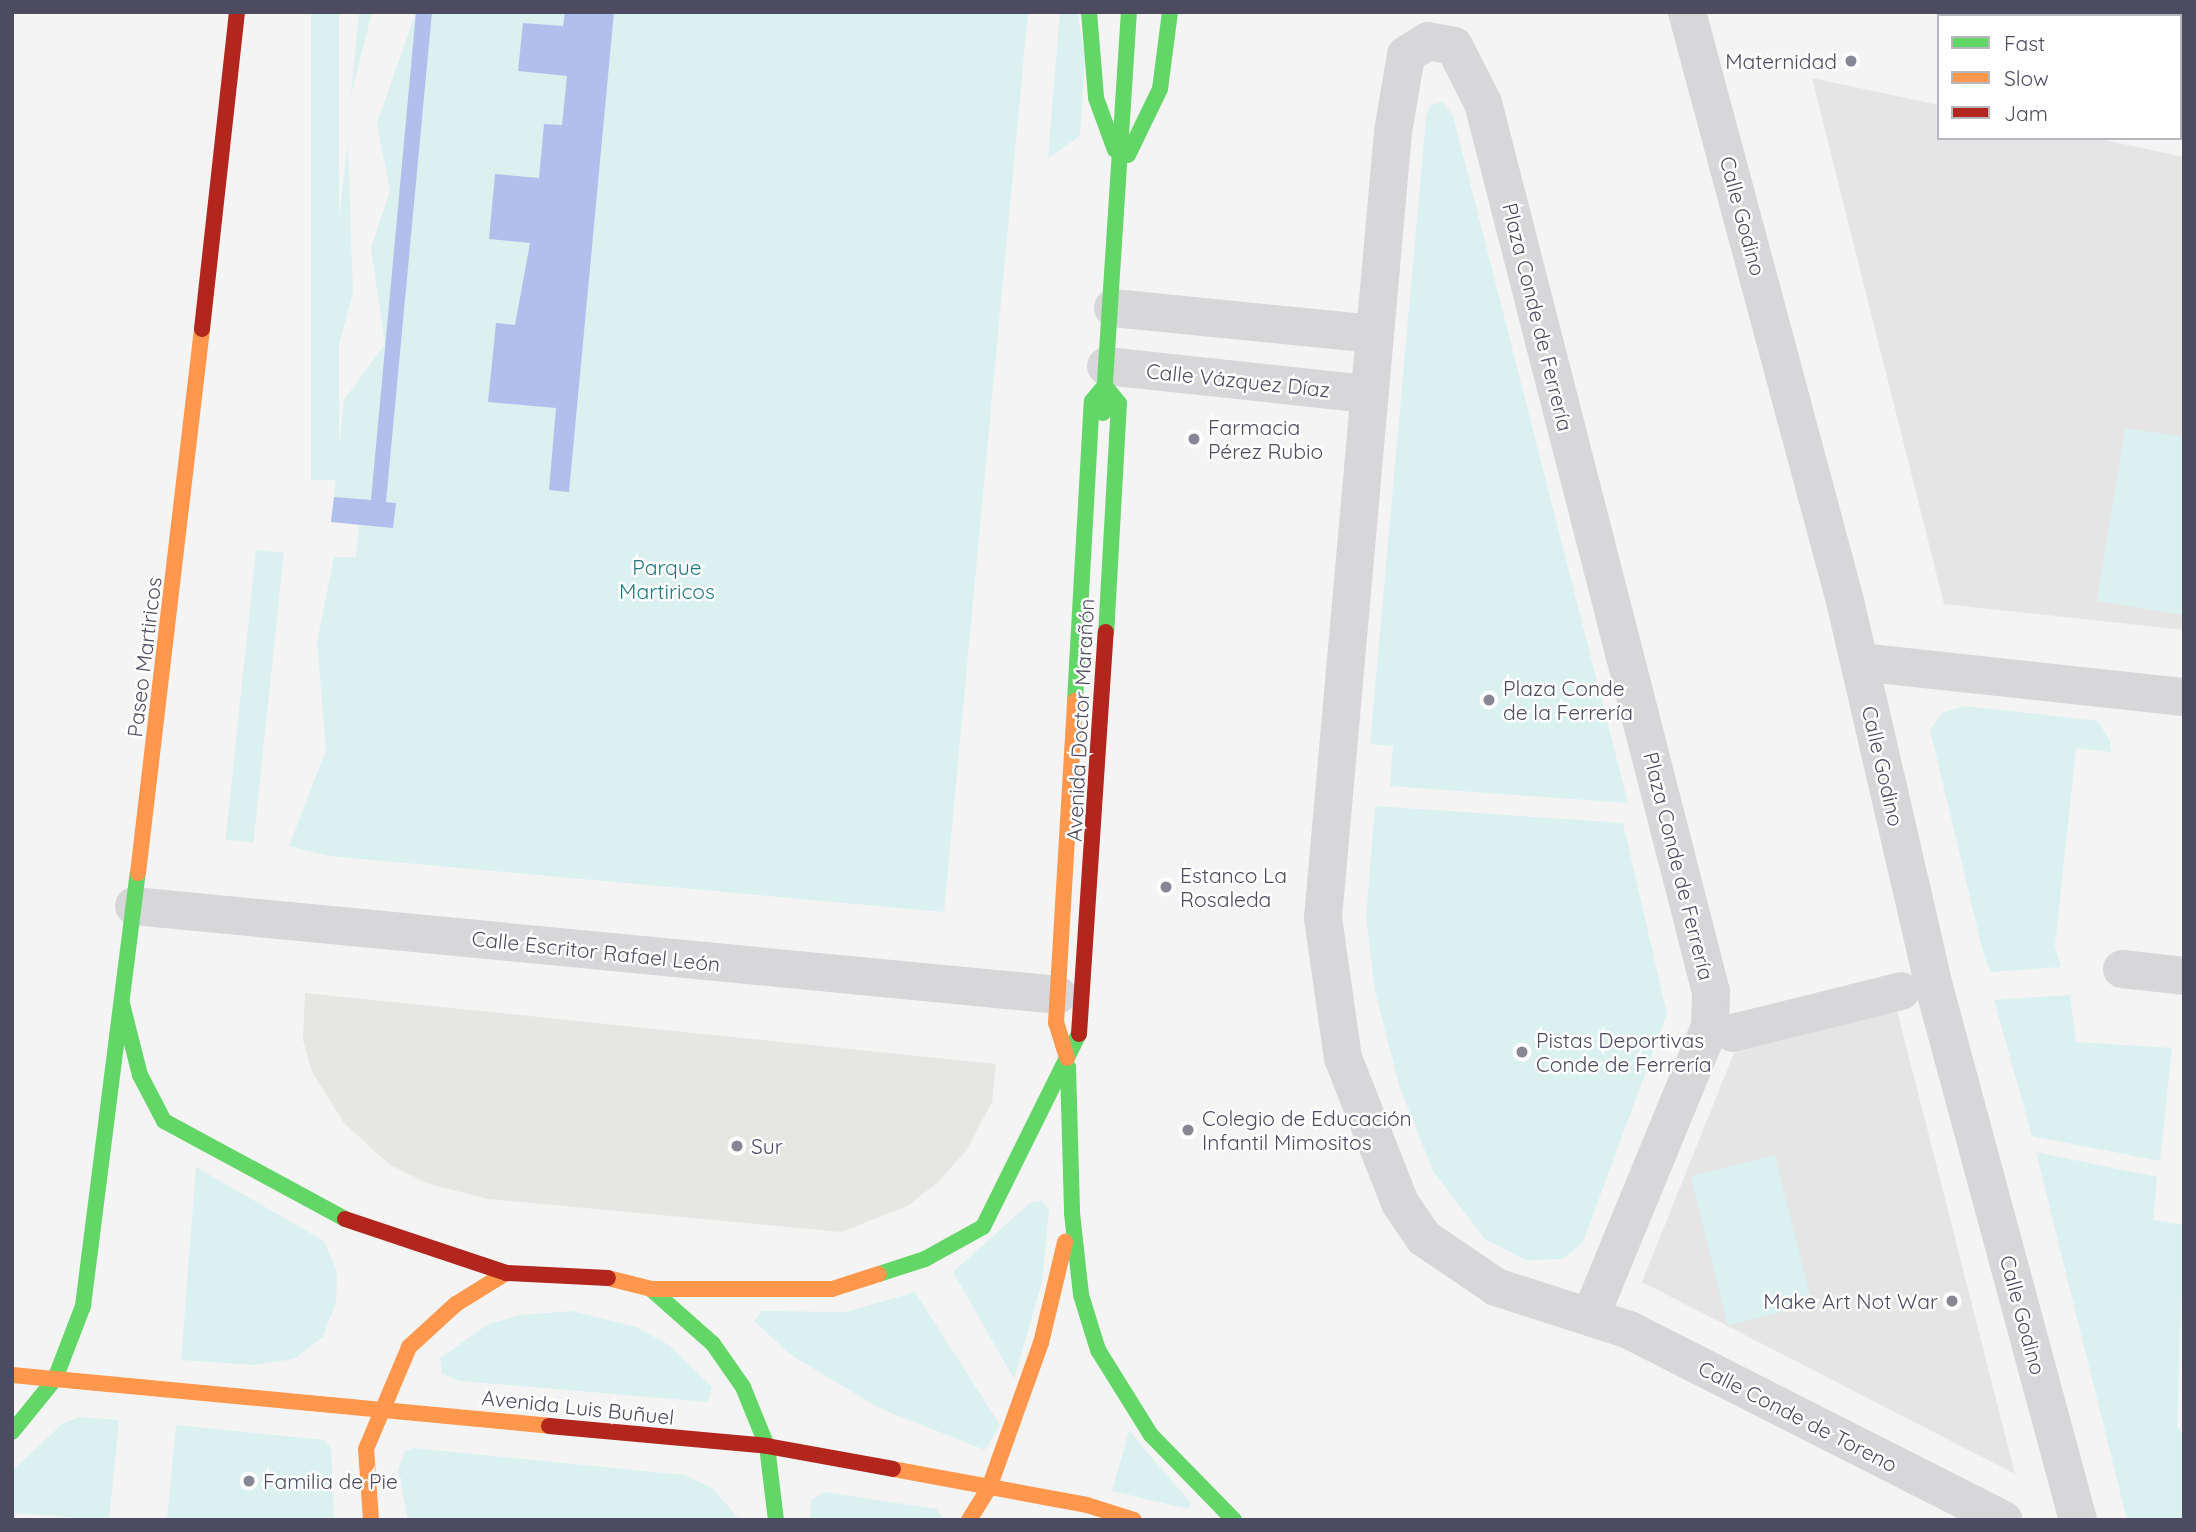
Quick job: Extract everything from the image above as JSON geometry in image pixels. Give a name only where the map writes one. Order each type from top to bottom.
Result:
[{"type":"main road","name":"Paseo Martiricos","points":[[12,1432],[55,1379],[83,1306],[134,906],[237,12]]},
{"type":"main road","name":"Avenida Doctor Marañón","points":[[1089,12],[1096,98],[1121,169]]},
{"type":"main road","name":"Avenida Doctor Marañón","points":[[1129,12],[1113,308],[1105,376],[1067,1058],[1072,1213],[1080,1295],[1121,1395],[1234,1520]]},
{"type":"main road","name":"Avenida Doctor Marañón","points":[[1121,169],[1160,89],[1170,12]]},
{"type":"main road","name":"Avenida Doctor Marañón","points":[[122,1004],[140,1075],[164,1121],[321,1209],[396,1241],[506,1273],[608,1278],[651,1289],[832,1289],[936,1253],[983,1227],[1067,1058],[1056,1023],[1091,401],[1105,376]]},
{"type":"main road","points":[[968,1520],[989,1488],[1041,1343],[1072,1213]]},
{"type":"main road","points":[[371,1520],[366,1449],[378,1409],[409,1347],[456,1304],[506,1273]]},
{"type":"main road","points":[[651,1289],[713,1343],[743,1387],[767,1446],[776,1520]]},
{"type":"main road","name":"Avenida Luis Buñuel","points":[[12,1375],[767,1446],[989,1488],[1134,1520]]},
{"type":"street","name":"Calle Godino","points":[[1687,12],[1860,662],[1933,983],[2078,1520]]},
{"type":"street","name":"Plaza Conde de Ferrería","points":[[1428,41],[1454,46],[1483,103],[1711,992],[1710,1026],[1591,1315],[1496,1287],[1424,1238],[1400,1203],[1343,1058],[1323,918],[1374,334],[1406,55],[1428,41]]},
{"type":"street","points":[[1113,308],[1374,334]]},
{"type":"street","name":"Calle Vázquez Díaz","points":[[1105,376],[1370,394]]},
{"type":"street","points":[[1860,662],[2184,697]]},
{"type":"street","name":"Calle Escritor Rafael León","points":[[134,906],[1058,995]]},
{"type":"street","points":[[2122,969],[2184,976]]},
{"type":"street","points":[[1732,1033],[1900,991]]},
{"type":"street","name":"Calle Conde de Toreno","points":[[1591,1315],[2004,1520]]},
{"type":"shaded area","points":[[1812,78],[1937,105],[1937,140],[2104,140],[2184,157],[2184,630],[1944,604]]},
{"type":"shaded area","points":[[305,993],[996,1064],[992,1102],[966,1151],[936,1184],[907,1206],[841,1232],[488,1199],[429,1184],[390,1165],[344,1123],[312,1072],[303,1040]]},
{"type":"shaded area","points":[[1897,1010],[2015,1474],[1642,1282],[1734,1053]]},
{"type":"green space","points":[[311,12],[339,12],[339,480],[311,480]]},
{"type":"green space","points":[[359,12],[372,12],[351,95]]},
{"type":"green space","name":"Parque Martiricos","points":[[416,12],[1028,12],[944,912],[329,856],[289,846],[326,750],[317,642],[334,557],[356,557],[359,525],[331,522],[344,400],[385,344],[371,248],[390,191],[377,123]]},
{"type":"green space","points":[[1060,12],[1077,12],[1085,56],[1080,136],[1048,158]]},
{"type":"green space","points":[[1443,102],[1453,116],[1628,803],[1390,786],[1393,746],[1370,744],[1426,118],[1430,105]]},
{"type":"green space","points":[[348,141],[353,293],[313,439]]},
{"type":"green space","points":[[2125,428],[2184,437],[2184,615],[2097,601]]},
{"type":"green space","points":[[256,550],[284,553],[253,842],[226,839]]},
{"type":"green space","points":[[1964,706],[2098,721],[2110,741],[2111,752],[2076,748],[2055,946],[2061,967],[1991,972],[1984,956],[1930,730],[1942,713]]},
{"type":"green space","name":"Pistas Deportivas Conde de Ferrería","points":[[1375,806],[1623,823],[1667,1014],[1583,1242],[1563,1259],[1525,1260],[1485,1239],[1433,1171],[1399,1085],[1375,991],[1366,918]]},
{"type":"green space","points":[[2070,995],[2076,1042],[2172,1048],[2160,1161],[2032,1136],[1994,1000]]},
{"type":"green space","points":[[2036,1152],[2157,1177],[2153,1220],[2184,1225],[2177,1426],[2184,1436],[2184,1520],[2127,1520]]},
{"type":"green space","points":[[1775,1155],[1812,1304],[1728,1325],[1691,1176]]},
{"type":"green space","points":[[196,1167],[324,1241],[337,1271],[336,1302],[323,1337],[294,1359],[254,1365],[181,1360]]},
{"type":"green space","points":[[1042,1201],[1049,1211],[1042,1282],[1014,1379],[953,1272],[1030,1203]]},
{"type":"green space","points":[[915,1292],[1000,1425],[985,1450],[879,1408],[791,1355],[754,1321],[762,1311],[846,1312]]},
{"type":"green space","points":[[572,1311],[636,1327],[669,1345],[712,1387],[708,1402],[460,1381],[442,1374],[440,1358],[487,1325],[519,1315]]},
{"type":"green space","points":[[79,1417],[119,1420],[109,1520],[12,1513],[12,1471],[62,1424]]},
{"type":"green space","points":[[176,1425],[324,1440],[331,1448],[334,1520],[167,1520]]},
{"type":"green space","points":[[1129,1431],[1191,1503],[1188,1509],[1112,1491]]},
{"type":"green space","points":[[413,1448],[685,1475],[712,1488],[740,1520],[408,1520],[398,1470],[405,1451]]},
{"type":"green space","points":[[824,1492],[936,1509],[944,1520],[810,1520],[811,1500]]},
{"type":"water","points":[[416,12],[432,12],[386,502],[396,503],[393,528],[331,522],[334,497],[371,500]]},
{"type":"water","points":[[565,12],[614,12],[569,492],[549,490],[556,408],[488,402],[496,323],[515,325],[530,243],[489,239],[495,174],[539,178],[544,124],[562,125],[567,76],[518,71],[523,23],[563,26]]},
{"type":"traffic: fast","points":[[1089,12],[1096,98],[1115,150]]},
{"type":"traffic: fast","points":[[1103,413],[1129,12]]},
{"type":"traffic: fast","points":[[1128,155],[1160,89],[1170,12]]},
{"type":"traffic: fast","points":[[1105,386],[1119,403],[1106,632]]},
{"type":"traffic: fast","points":[[1075,701],[1092,401],[1103,388]]},
{"type":"traffic: fast","points":[[12,1432],[55,1379],[83,1306],[138,873]]},
{"type":"traffic: fast","points":[[122,1004],[140,1075],[164,1121],[345,1219]]},
{"type":"traffic: fast","points":[[879,1274],[925,1259],[983,1227],[1079,1034]]},
{"type":"traffic: fast","points":[[1068,1067],[1072,1213],[1081,1295],[1098,1350],[1151,1435],[1234,1520]]},
{"type":"traffic: fast","points":[[651,1289],[713,1344],[743,1387],[767,1446],[776,1520]]},
{"type":"traffic: slow","points":[[138,873],[202,329]]},
{"type":"traffic: slow","points":[[1067,1058],[1056,1023],[1075,701]]},
{"type":"traffic: slow","points":[[969,1520],[989,1488],[1041,1343],[1065,1242]]},
{"type":"traffic: slow","points":[[371,1520],[366,1449],[409,1347],[456,1304],[506,1273]]},
{"type":"traffic: slow","points":[[608,1278],[651,1289],[832,1289],[879,1274]]},
{"type":"traffic: slow","points":[[12,1375],[55,1379]]},
{"type":"traffic: slow","points":[[55,1379],[549,1426]]},
{"type":"traffic: slow","points":[[893,1469],[1087,1505],[1134,1520]]},
{"type":"traffic: jam","points":[[202,329],[237,12]]},
{"type":"traffic: jam","points":[[1079,1034],[1106,632]]},
{"type":"traffic: jam","points":[[345,1219],[506,1273],[608,1278]]},
{"type":"traffic: jam","points":[[549,1426],[767,1446],[893,1469]]},
{"type":"place","name":"Maternidad","points":[[1851,61]]},
{"type":"place","name":"Farmacia Pérez Rubio","points":[[1194,439]]},
{"type":"place","name":"Plaza Conde de la Ferrería","points":[[1489,700]]},
{"type":"place","name":"Estanco La Rosaleda","points":[[1166,887]]},
{"type":"place","name":"Pistas Deportivas Conde de Ferrería","points":[[1522,1052]]},
{"type":"place","name":"Colegio de Educación Infantil Mimositos","points":[[1188,1130]]},
{"type":"place","name":"Sur","points":[[737,1146]]},
{"type":"place","name":"Make Art Not War","points":[[1952,1301]]},
{"type":"place","name":"Familia de Pie","points":[[249,1481]]}]
